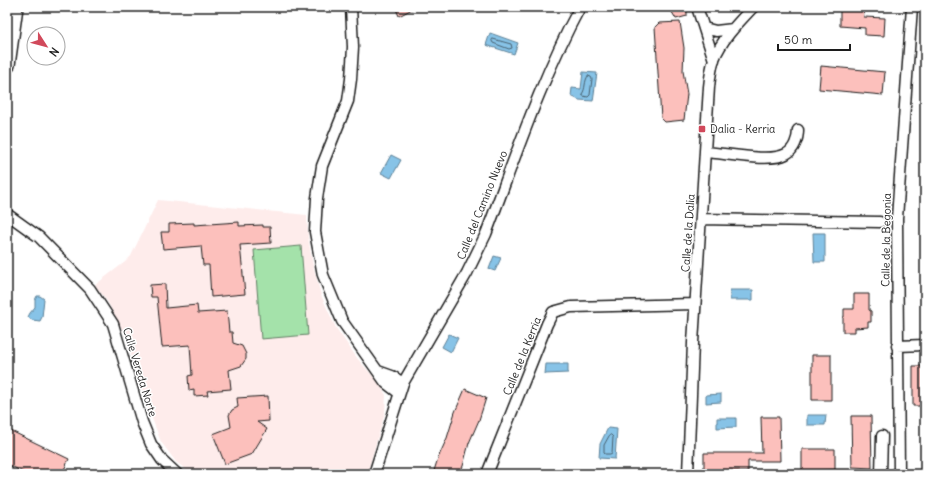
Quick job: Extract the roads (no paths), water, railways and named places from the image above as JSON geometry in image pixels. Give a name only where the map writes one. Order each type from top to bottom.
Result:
[{"type":"street","points":[[7,65],[15,7]]},
{"type":"street","points":[[351,7],[353,47],[348,101],[322,166],[317,198],[315,232],[323,275],[342,320],[386,383],[399,393]]},
{"type":"street","name":"Calle del Camino Nuevo","points":[[374,474],[403,383],[478,253],[541,91],[568,28],[580,7]]},
{"type":"street","points":[[696,7],[714,60]]},
{"type":"street","name":"Calle de la Dalia","points":[[688,474],[695,304],[709,87],[714,60],[723,43],[732,29],[753,7]]},
{"type":"street","name":"Calle de la Begonia","points":[[898,474],[897,218],[912,7]]},
{"type":"street","points":[[704,28],[716,31],[732,29]]},
{"type":"street","points":[[705,152],[753,158],[778,158],[792,150],[798,136],[798,130]]},
{"type":"street","name":"Calle Vereda Norte","points":[[7,214],[39,237],[90,289],[113,324],[142,422],[152,444],[162,460],[177,474]]},
{"type":"street","points":[[701,219],[880,222]]},
{"type":"street","name":"Calle de la Kerria","points":[[487,474],[553,312],[571,307],[695,304]]},
{"type":"street","points":[[897,346],[925,345]]},
{"type":"street","points":[[378,371],[403,383]]},
{"type":"street","points":[[881,474],[882,436]]},
{"type":"water","points":[[490,33],[518,43],[514,54],[486,45]]},
{"type":"water","points":[[583,72],[597,73],[593,101],[579,100],[571,96],[572,88],[581,89]]},
{"type":"water","points":[[391,155],[401,160],[391,178],[381,173]]},
{"type":"water","points":[[813,233],[825,233],[825,262],[814,262]]},
{"type":"water","points":[[494,256],[501,258],[495,271],[489,269]]},
{"type":"water","points":[[730,290],[753,290],[753,300],[730,300]]},
{"type":"water","points":[[37,296],[44,299],[42,317],[40,321],[32,320],[28,317],[35,307],[35,300]]},
{"type":"water","points":[[449,334],[458,338],[451,352],[442,347]]},
{"type":"water","points":[[546,364],[568,364],[568,373],[545,374]]},
{"type":"water","points":[[721,394],[721,402],[706,403],[706,395]]},
{"type":"water","points":[[807,415],[826,415],[825,425],[807,425]]},
{"type":"water","points":[[717,418],[736,418],[736,427],[717,428]]},
{"type":"water","points":[[608,428],[617,429],[615,459],[599,458],[600,444]]},
{"type":"place","name":"Dalia - Kerria","points":[[702,129]]}]
